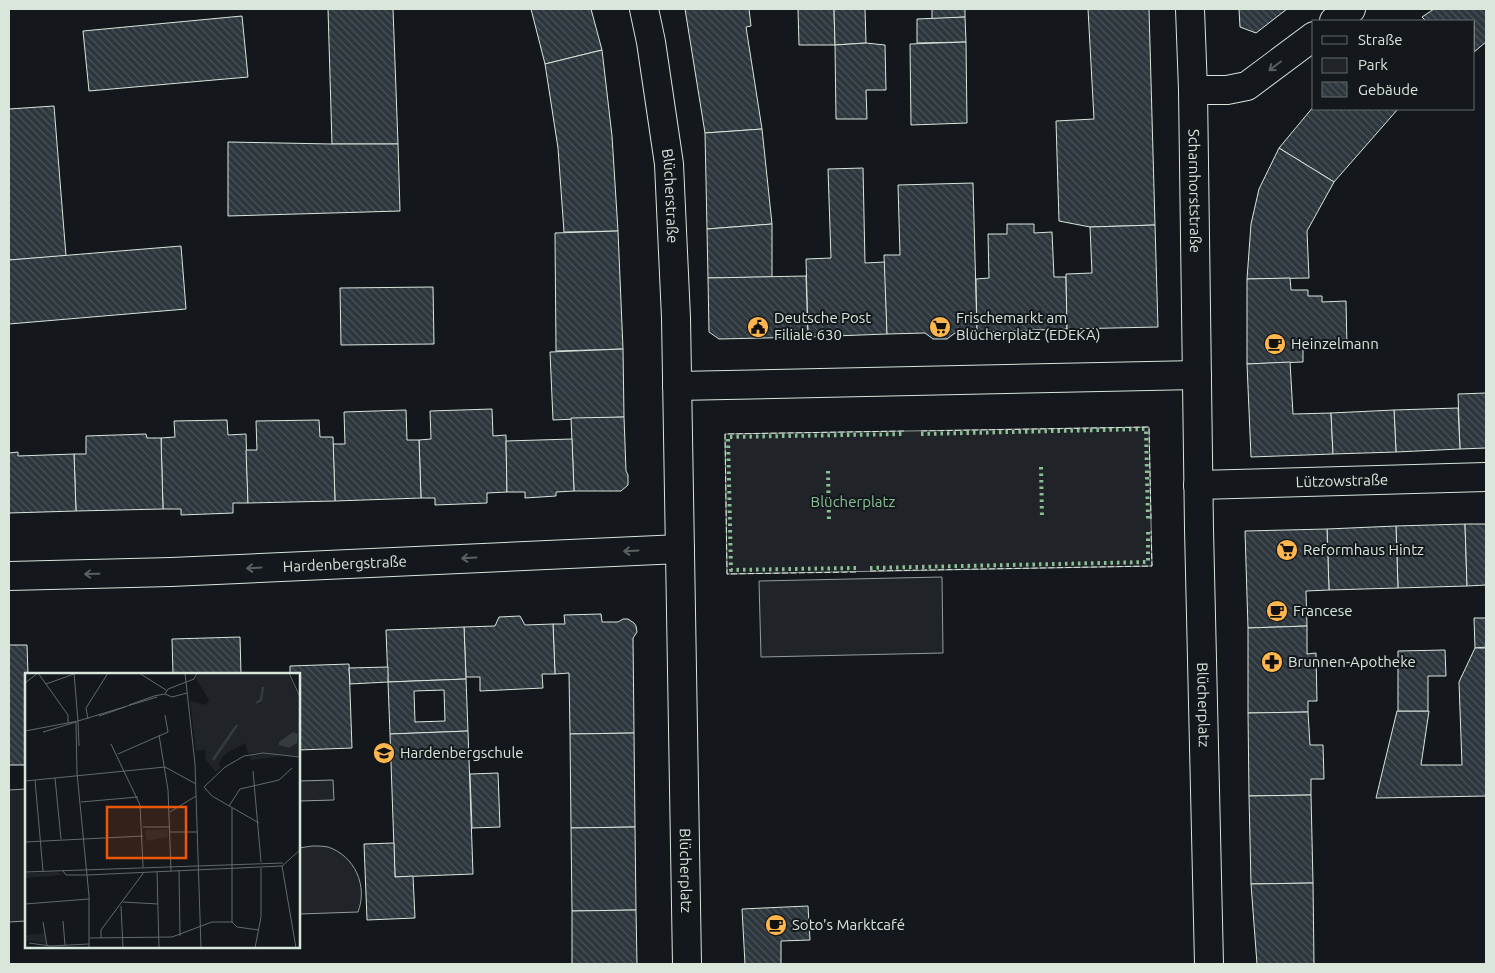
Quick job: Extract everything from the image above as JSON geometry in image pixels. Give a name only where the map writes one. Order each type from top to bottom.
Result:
[{"type":"street","name":"Blücherstraße","points":[[644,9],[651,42],[669,164],[673,232],[677,386]]},
{"type":"street","name":"Scharnhorststraße","points":[[1190,9],[1197,375]]},
{"type":"street","points":[[1335,20],[1351,9]]},
{"type":"street","points":[[1193,90],[1227,90],[1247,86],[1312,37]]},
{"type":"street","points":[[677,386],[1197,375]]},
{"type":"street","name":"Blücherplatz","points":[[1197,375],[1209,964]]},
{"type":"street","name":"Blücherplatz","points":[[677,386],[687,964]]},
{"type":"street","name":"Lützowstraße","points":[[1198,485],[1486,477]]},
{"type":"street","name":"Hardenbergstraße","points":[[9,576],[171,572],[680,549]]},
{"type":"green space","name":"Blücherplatz","points":[[1149,427],[1152,566],[727,574],[725,434]]},
{"type":"green space","points":[[942,577],[943,653],[761,657],[759,581]]},
{"type":"green space","points":[[333,780],[334,800],[300,801],[300,781]]},
{"type":"green space","points":[[25,789],[25,921],[9,922],[9,790]]},
{"type":"green space","points":[[328,847],[345,857],[357,873],[360,882],[361,902],[358,912],[300,914],[300,848]]},
{"type":"building","points":[[328,9],[393,9],[398,144],[332,144]]},
{"type":"building","points":[[531,9],[591,9],[602,50],[545,64]]},
{"type":"building","points":[[685,9],[749,9],[751,26],[746,27],[762,129],[705,133]]},
{"type":"building","points":[[798,9],[834,9],[835,45],[799,45]]},
{"type":"building","points":[[834,9],[865,9],[866,43],[835,45]]},
{"type":"building","points":[[932,9],[965,9],[965,17],[932,19]]},
{"type":"building","points":[[1088,9],[1149,9],[1155,225],[1090,227],[1059,221],[1056,121],[1094,119]]},
{"type":"building","points":[[1239,9],[1287,9],[1256,33],[1240,27]]},
{"type":"building","points":[[1434,9],[1486,9],[1486,42],[1475,51],[1475,20],[1425,20],[1422,17]]},
{"type":"building","points":[[242,16],[248,77],[89,91],[83,31]]},
{"type":"building","points":[[965,17],[966,42],[917,43],[917,19]]},
{"type":"building","points":[[966,42],[967,123],[911,125],[910,44]]},
{"type":"building","points":[[866,43],[885,45],[886,90],[866,90],[867,119],[836,119],[835,45]]},
{"type":"building","points":[[602,50],[612,136],[618,231],[564,232],[558,148],[545,64]]},
{"type":"building","points":[[54,106],[66,256],[9,260],[9,109]]},
{"type":"building","points":[[1312,108],[1312,110],[1397,110],[1334,182],[1279,148]]},
{"type":"building","points":[[762,129],[772,224],[707,229],[705,133]]},
{"type":"building","points":[[228,142],[398,144],[400,211],[228,216]]},
{"type":"building","points":[[1279,148],[1334,182],[1307,231],[1309,278],[1247,279],[1251,224],[1259,189]]},
{"type":"building","points":[[863,168],[865,263],[885,262],[887,334],[808,337],[806,259],[831,258],[828,169]]},
{"type":"building","points":[[973,183],[977,332],[955,333],[947,339],[933,339],[925,333],[887,334],[884,255],[900,255],[898,185]]},
{"type":"building","points":[[772,224],[772,277],[708,278],[707,229]]},
{"type":"building","points":[[1007,224],[1034,224],[1034,233],[1052,232],[1054,277],[1066,277],[1067,329],[977,332],[976,279],[989,278],[988,234],[1007,234]]},
{"type":"building","points":[[1155,225],[1158,327],[1067,329],[1066,274],[1092,273],[1090,227]]},
{"type":"building","points":[[618,231],[623,349],[556,351],[555,233]]},
{"type":"building","points":[[181,246],[186,309],[9,324],[9,260]]},
{"type":"building","points":[[806,276],[808,337],[719,339],[709,332],[708,278]]},
{"type":"building","points":[[1290,278],[1291,290],[1308,290],[1308,296],[1322,296],[1322,302],[1346,301],[1347,348],[1303,349],[1303,362],[1247,364],[1247,279]]},
{"type":"building","points":[[433,287],[434,344],[341,345],[340,288]]},
{"type":"building","points":[[623,349],[624,417],[553,420],[550,352]]},
{"type":"building","points":[[1290,362],[1293,414],[1331,413],[1333,454],[1251,457],[1247,364]]},
{"type":"building","points":[[1486,393],[1486,448],[1460,449],[1458,394]]},
{"type":"building","points":[[1458,408],[1460,449],[1396,452],[1394,410]]},
{"type":"building","points":[[492,409],[493,436],[506,435],[507,492],[487,493],[487,503],[435,505],[435,498],[421,498],[419,440],[431,439],[430,411]]},
{"type":"building","points":[[406,410],[407,440],[419,440],[421,498],[335,501],[333,444],[345,444],[344,412]]},
{"type":"building","points":[[1394,410],[1396,452],[1333,454],[1331,413]]},
{"type":"building","points":[[624,417],[628,485],[621,491],[574,491],[571,418]]},
{"type":"building","points":[[227,420],[228,435],[246,434],[248,503],[233,503],[233,513],[181,515],[181,509],[163,509],[161,438],[175,437],[174,421]]},
{"type":"building","points":[[319,420],[320,437],[333,437],[335,501],[248,503],[246,450],[257,450],[256,421]]},
{"type":"building","points":[[146,434],[147,438],[161,438],[163,509],[76,511],[74,454],[86,454],[86,436]]},
{"type":"building","points":[[572,439],[574,491],[556,492],[556,496],[525,498],[525,492],[507,492],[506,441]]},
{"type":"building","points":[[18,452],[18,456],[74,454],[76,511],[9,513],[9,453]]},
{"type":"building","points":[[1465,524],[1467,586],[1398,588],[1396,526]]},
{"type":"building","points":[[1465,524],[1486,524],[1486,585],[1467,586]]},
{"type":"building","points":[[1396,526],[1398,588],[1329,590],[1327,529]]},
{"type":"building","points":[[1327,529],[1329,590],[1306,591],[1307,626],[1248,628],[1245,531]]},
{"type":"building","points":[[601,614],[602,622],[618,622],[628,619],[636,626],[637,632],[633,638],[634,733],[570,734],[569,673],[555,674],[553,624],[565,624],[564,615]]},
{"type":"building","points":[[520,616],[525,625],[553,624],[555,674],[542,674],[543,688],[480,691],[480,677],[466,677],[464,627],[495,626],[499,617]]},
{"type":"building","points":[[1474,618],[1486,618],[1486,647],[1475,648]]},
{"type":"building","points":[[1307,626],[1307,654],[1316,653],[1317,701],[1308,701],[1308,712],[1248,713],[1248,628]]},
{"type":"building","points":[[464,627],[466,679],[388,682],[386,630]]},
{"type":"building","points":[[240,637],[241,673],[173,673],[172,639]]},
{"type":"building","points":[[9,645],[27,645],[28,673],[25,673],[25,765],[9,765]]},
{"type":"building","points":[[1475,648],[1486,648],[1486,796],[1376,798],[1397,711],[1429,711],[1421,765],[1462,765],[1459,682]]},
{"type":"building","points":[[1445,650],[1446,676],[1428,676],[1428,711],[1398,711],[1398,651]]},
{"type":"building","points":[[349,664],[352,748],[300,750],[300,673],[290,673],[290,666]]},
{"type":"building","points":[[388,667],[388,682],[350,684],[349,668]]},
{"type":"building","points":[[466,679],[468,731],[390,734],[388,682]],"holes":[[[444,690],[445,721],[415,722],[414,691]]]},
{"type":"building","points":[[1308,712],[1310,745],[1323,745],[1324,779],[1311,779],[1311,795],[1249,796],[1248,713]]},
{"type":"building","points":[[468,731],[473,874],[395,877],[390,734]]},
{"type":"building","points":[[634,733],[635,827],[571,828],[570,734]]},
{"type":"building","points":[[498,773],[500,827],[472,828],[470,774]]},
{"type":"building","points":[[1311,795],[1313,883],[1251,884],[1249,796]]},
{"type":"building","points":[[635,827],[636,910],[572,911],[571,828]]},
{"type":"building","points":[[394,843],[395,877],[413,876],[415,918],[367,920],[364,844]]},
{"type":"building","points":[[1313,883],[1314,964],[1257,964],[1251,884]]},
{"type":"building","points":[[808,906],[810,940],[781,941],[781,964],[745,964],[742,909]]},
{"type":"building","points":[[636,910],[637,964],[572,964],[572,911]]},
{"type":"hedge","points":[[921,434],[1146,429],[1148,519]]},
{"type":"hedge","points":[[856,568],[731,570],[728,437],[905,434]]},
{"type":"hedge","points":[[1041,467],[1042,517]]},
{"type":"hedge","points":[[828,471],[829,522]]},
{"type":"hedge","points":[[870,568],[1148,562],[1148,531]]},
{"type":"fence","points":[[921,431],[1149,427],[1151,519]]},
{"type":"fence","points":[[856,572],[727,574],[725,434],[905,431]]},
{"type":"fence","points":[[870,571],[1152,566],[1151,531]]},
{"type":"place","name":"Deutsche Post Filiale 630","points":[[758,327]]},
{"type":"place","name":"Frischemarkt am Blücherplatz (EDEKA)","points":[[940,327]]},
{"type":"place","name":"Heinzelmann","points":[[1275,344]]},
{"type":"place","name":"Reformhaus Hintz","points":[[1287,550]]},
{"type":"place","name":"Francese","points":[[1277,611]]},
{"type":"place","name":"Brunnen-Apotheke","points":[[1272,662]]},
{"type":"place","name":"Hardenbergschule","points":[[384,753]]},
{"type":"place","name":"Soto's Marktcafé","points":[[776,925]]}]
